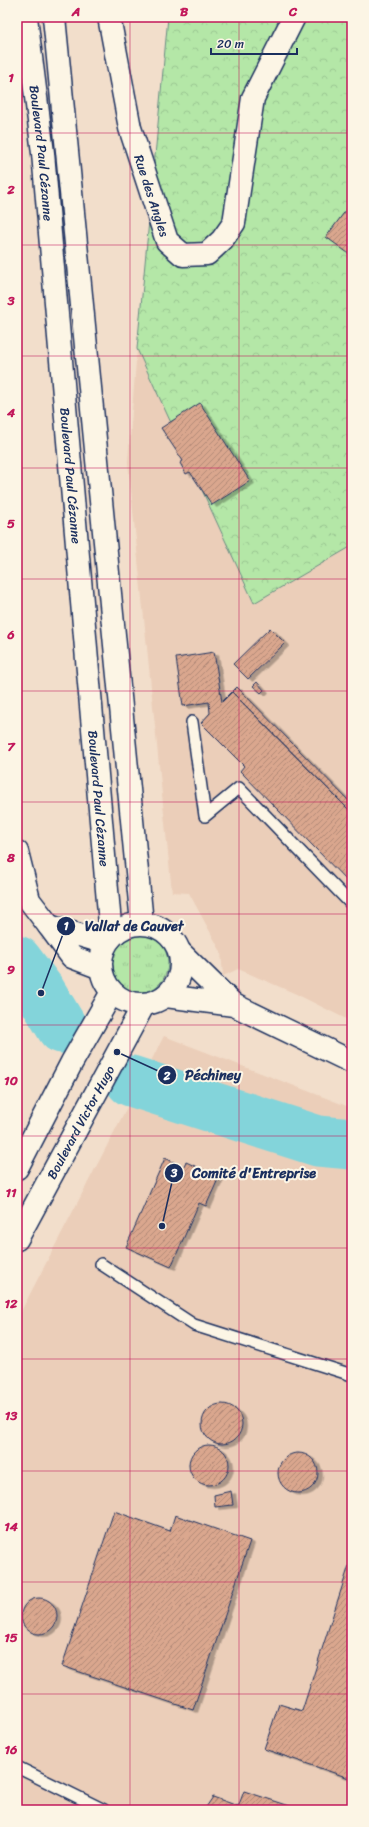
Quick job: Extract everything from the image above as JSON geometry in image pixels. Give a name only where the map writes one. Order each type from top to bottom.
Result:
[{"type":"main road","name":"Boulevard Paul Cézanne","points":[[26,17],[43,153],[109,939]]},
{"type":"main road","name":"Boulevard Paul Cézanne","points":[[54,17],[142,923]]},
{"type":"main road","name":"Rue des Angles","points":[[109,17],[130,128],[167,241],[183,254],[206,254],[222,240],[234,223],[253,98],[294,17]]},
{"type":"main road","points":[[17,852],[29,900],[72,957],[101,968]]},
{"type":"main road","points":[[181,953],[181,969],[176,984],[166,996],[156,1002],[144,1004],[133,1003],[122,999],[112,992],[104,981],[101,968],[101,955],[109,939],[125,926],[142,923],[155,925],[166,932],[175,942],[181,953],[234,1005]]},
{"type":"main road","points":[[50,926],[109,939]]},
{"type":"main road","points":[[17,1168],[72,1062],[112,992]]},
{"type":"main road","points":[[166,996],[234,1005],[352,1062]]},
{"type":"main road","name":"Boulevard Victor Hugo","points":[[17,1239],[144,1004]]},
{"type":"lane","points":[[192,722],[205,816],[238,788],[352,905]]},
{"type":"lane","points":[[101,1264],[194,1325],[352,1374]]},
{"type":"lane","points":[[17,1767],[104,1810]]},
{"type":"shaded area","points":[[352,37],[352,1022],[294,993],[238,969],[223,976],[221,952],[189,893],[172,892],[128,462],[137,349],[251,279]]},
{"type":"shaded area","points":[[164,1036],[352,1108],[352,1127],[340,1165],[352,1171],[352,1810],[17,1810],[17,1319]]},
{"type":"green space","points":[[168,17],[352,17],[352,546],[254,603],[137,349]]},
{"type":"green space","points":[[138,933],[154,938],[159,942],[163,947],[168,963],[163,979],[159,984],[154,988],[138,993],[122,988],[117,984],[113,979],[108,963],[113,947],[117,942],[122,938]]},
{"type":"building","points":[[352,202],[352,256],[326,237]]},
{"type":"building","points":[[200,403],[250,481],[212,505],[190,472],[186,474],[180,463],[183,461],[161,428]]},
{"type":"building","points":[[270,628],[285,643],[248,679],[233,664]]},
{"type":"building","points":[[214,652],[222,702],[232,692],[352,813],[352,886],[240,771],[244,766],[201,723],[210,713],[209,702],[183,706],[176,658]]},
{"type":"building","points":[[257,682],[264,690],[261,693],[253,686]]},
{"type":"building","points":[[237,687],[352,804],[352,813],[232,692]]},
{"type":"building","points":[[165,1158],[184,1167],[186,1162],[219,1177],[206,1206],[199,1203],[171,1267],[126,1247]]},
{"type":"building","points":[[222,1404],[233,1407],[239,1413],[242,1424],[239,1435],[233,1441],[222,1444],[211,1441],[205,1435],[202,1424],[205,1413],[211,1407]]},
{"type":"building","points":[[209,1445],[217,1447],[223,1451],[227,1457],[229,1465],[227,1473],[223,1479],[217,1483],[209,1485],[201,1483],[195,1479],[191,1473],[189,1465],[191,1457],[195,1451],[201,1447]]},
{"type":"building","points":[[302,1453],[309,1456],[315,1462],[318,1473],[317,1481],[309,1490],[302,1493],[294,1493],[287,1490],[279,1481],[278,1469],[281,1462],[290,1454]]},
{"type":"building","points":[[231,1491],[233,1505],[215,1507],[214,1495]]},
{"type":"building","points":[[114,1511],[170,1531],[175,1515],[250,1541],[193,1710],[62,1666]]},
{"type":"building","points":[[352,1556],[352,1772],[349,1778],[264,1749],[279,1704],[302,1711]]},
{"type":"building","points":[[43,1598],[52,1603],[56,1609],[56,1623],[52,1629],[43,1634],[35,1634],[26,1629],[22,1623],[21,1612],[26,1603],[32,1599]]},
{"type":"building","points":[[244,1791],[302,1810],[237,1810]]},
{"type":"building","points":[[213,1797],[238,1806],[237,1810],[204,1810]]},
{"type":"waterway","points":[[17,961],[41,993],[62,1028]]},
{"type":"waterway","points":[[131,1081],[318,1141],[352,1144]]},
{"type":"place","name":"Vallat de Cauvet","points":[[41,993]]},
{"type":"place","name":"Péchiney","points":[[117,1052]]},
{"type":"place","name":"Comité d'Entreprise","points":[[162,1226]]}]
